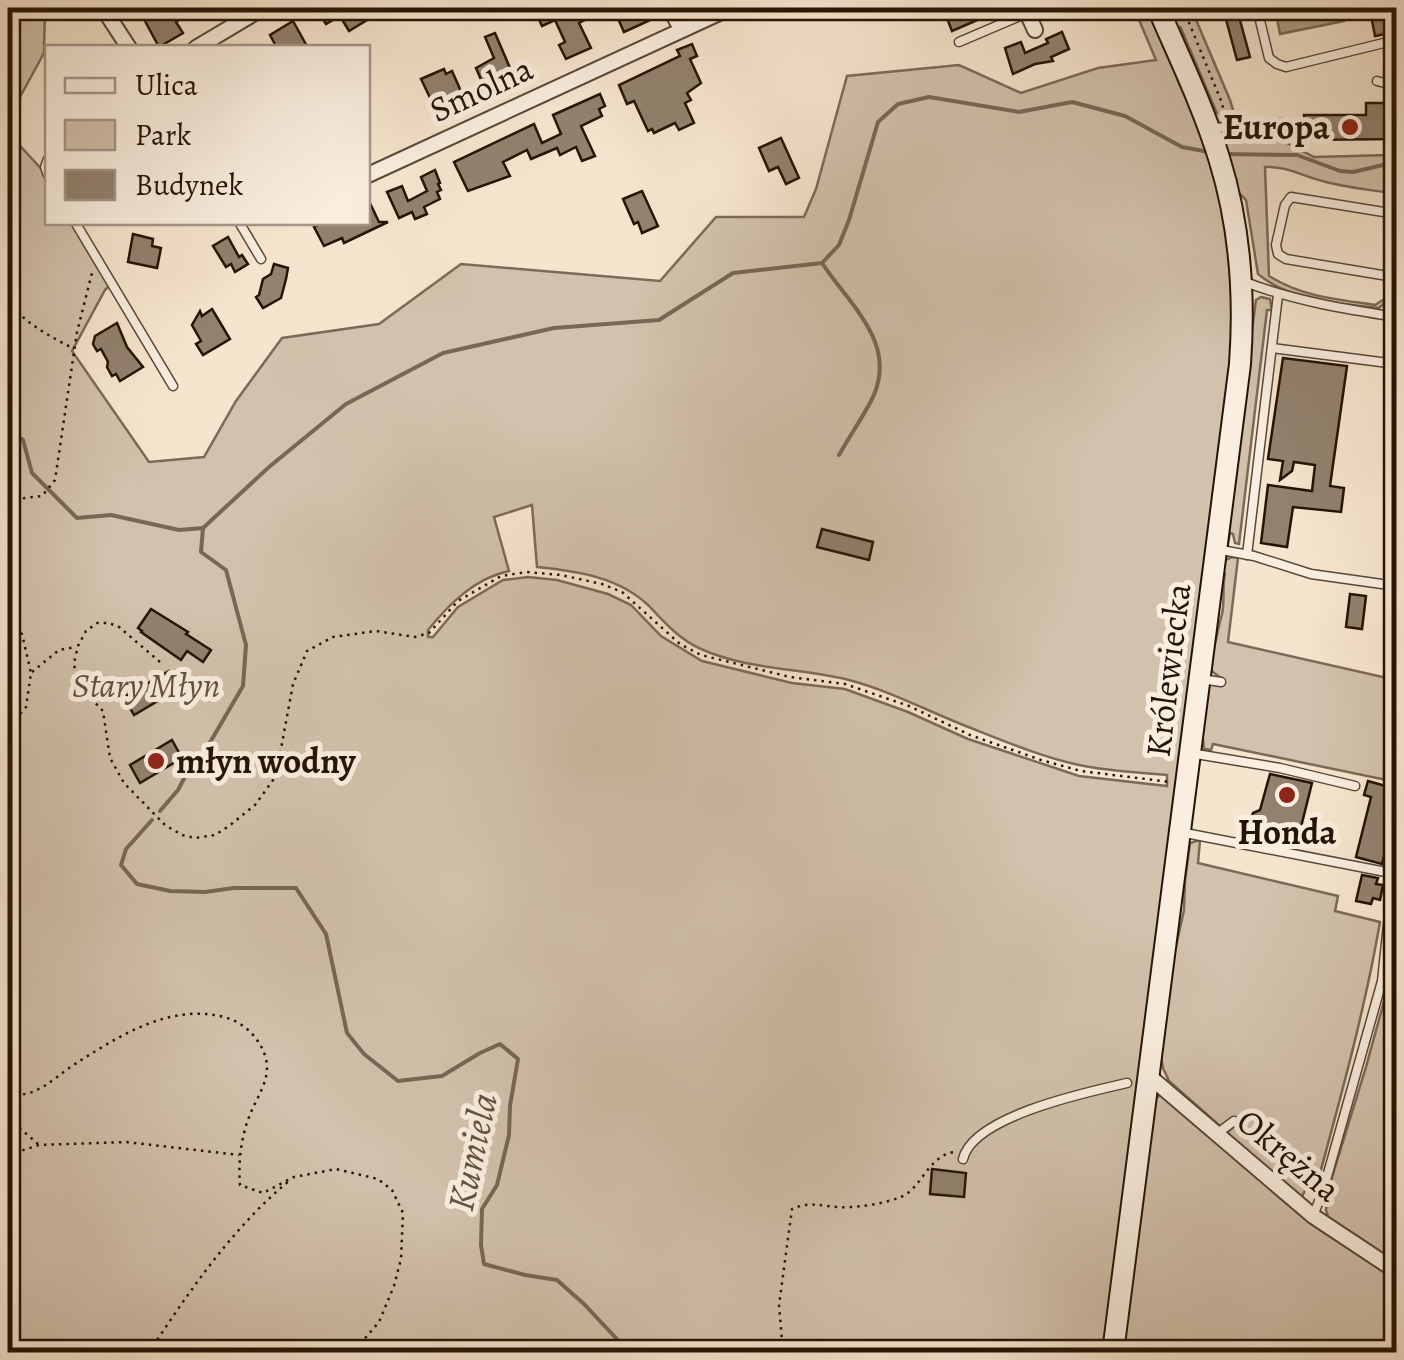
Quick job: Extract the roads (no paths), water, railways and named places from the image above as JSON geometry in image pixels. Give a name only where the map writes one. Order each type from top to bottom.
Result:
[{"type":"main road","name":"Królewiecka","points":[[1114,1352],[1190,753],[1210,680],[1216,550],[1240,364],[1241,281],[1218,141],[1158,8]]},
{"type":"street","points":[[103,8],[127,45]]},
{"type":"street","points":[[201,45],[263,8]]},
{"type":"street","points":[[670,8],[681,30]]},
{"type":"street","name":"Smolna","points":[[370,173],[730,8]]},
{"type":"street","points":[[1026,10],[1035,30]]},
{"type":"street","name":"Okrężna","points":[[1149,1076],[1313,1216],[1396,1271]]},
{"type":"lane","points":[[1257,8],[1269,58],[1281,66],[1396,40]]},
{"type":"lane","points":[[959,42],[1026,10]]},
{"type":"lane","points":[[1377,80],[1396,86]]},
{"type":"lane","points":[[1218,141],[1285,123]]},
{"type":"lane","points":[[1394,277],[1286,260],[1278,254],[1276,245],[1284,205],[1291,197],[1396,214]]},
{"type":"lane","points":[[77,225],[173,386]]},
{"type":"lane","points":[[241,225],[262,259]]},
{"type":"lane","points":[[1241,281],[1278,295],[1392,316],[1396,264]]},
{"type":"lane","points":[[1248,555],[1278,295]]},
{"type":"lane","points":[[1272,348],[1396,364]]},
{"type":"lane","points":[[1216,550],[1311,574],[1396,586]]},
{"type":"lane","points":[[1190,753],[1355,786]]},
{"type":"lane","points":[[1180,832],[1386,872]]},
{"type":"lane","points":[[1313,1216],[1323,1191],[1360,1042],[1382,981],[1388,924]]},
{"type":"lane","points":[[964,1155],[974,1138],[1026,1112],[1127,1083]]},
{"type":"lane","points":[[1218,1134],[1234,1121]]},
{"type":"waterway","points":[[1180,28],[1216,113]]},
{"type":"waterway","points":[[203,528],[346,404],[443,353],[554,328],[659,320],[733,273],[822,263],[839,245],[849,220],[878,122],[898,104],[929,97],[1019,112],[1072,102],[1125,116],[1182,147],[1209,152]]},
{"type":"waterway","points":[[1224,154],[1297,155],[1353,172],[1396,158]]},
{"type":"waterway","points":[[822,263],[868,328],[880,362],[871,401],[839,455]]},
{"type":"waterway","name":"Kumiela","points":[[8,430],[23,440],[32,473],[77,518],[111,515],[179,530],[203,528]]},
{"type":"waterway","name":"Kumiela","points":[[160,811],[205,751],[243,686],[246,645],[226,570],[201,552],[203,528]]},
{"type":"waterway","name":"Kumiela","points":[[152,820],[126,849],[121,865],[137,884],[170,891],[205,892],[296,888],[326,934],[347,1033],[364,1054],[398,1081],[442,1076],[500,1044],[518,1059],[509,1135],[497,1185],[482,1209],[484,1264],[557,1280],[629,1352]]},
{"type":"place","name":"Europa","points":[[1350,127]]},
{"type":"place","name":"młyn wodny","points":[[156,761]]},
{"type":"place","name":"Honda","points":[[1287,795]]},
{"type":"park label","name":"Stary Młyn","points":[[146,685]]}]
